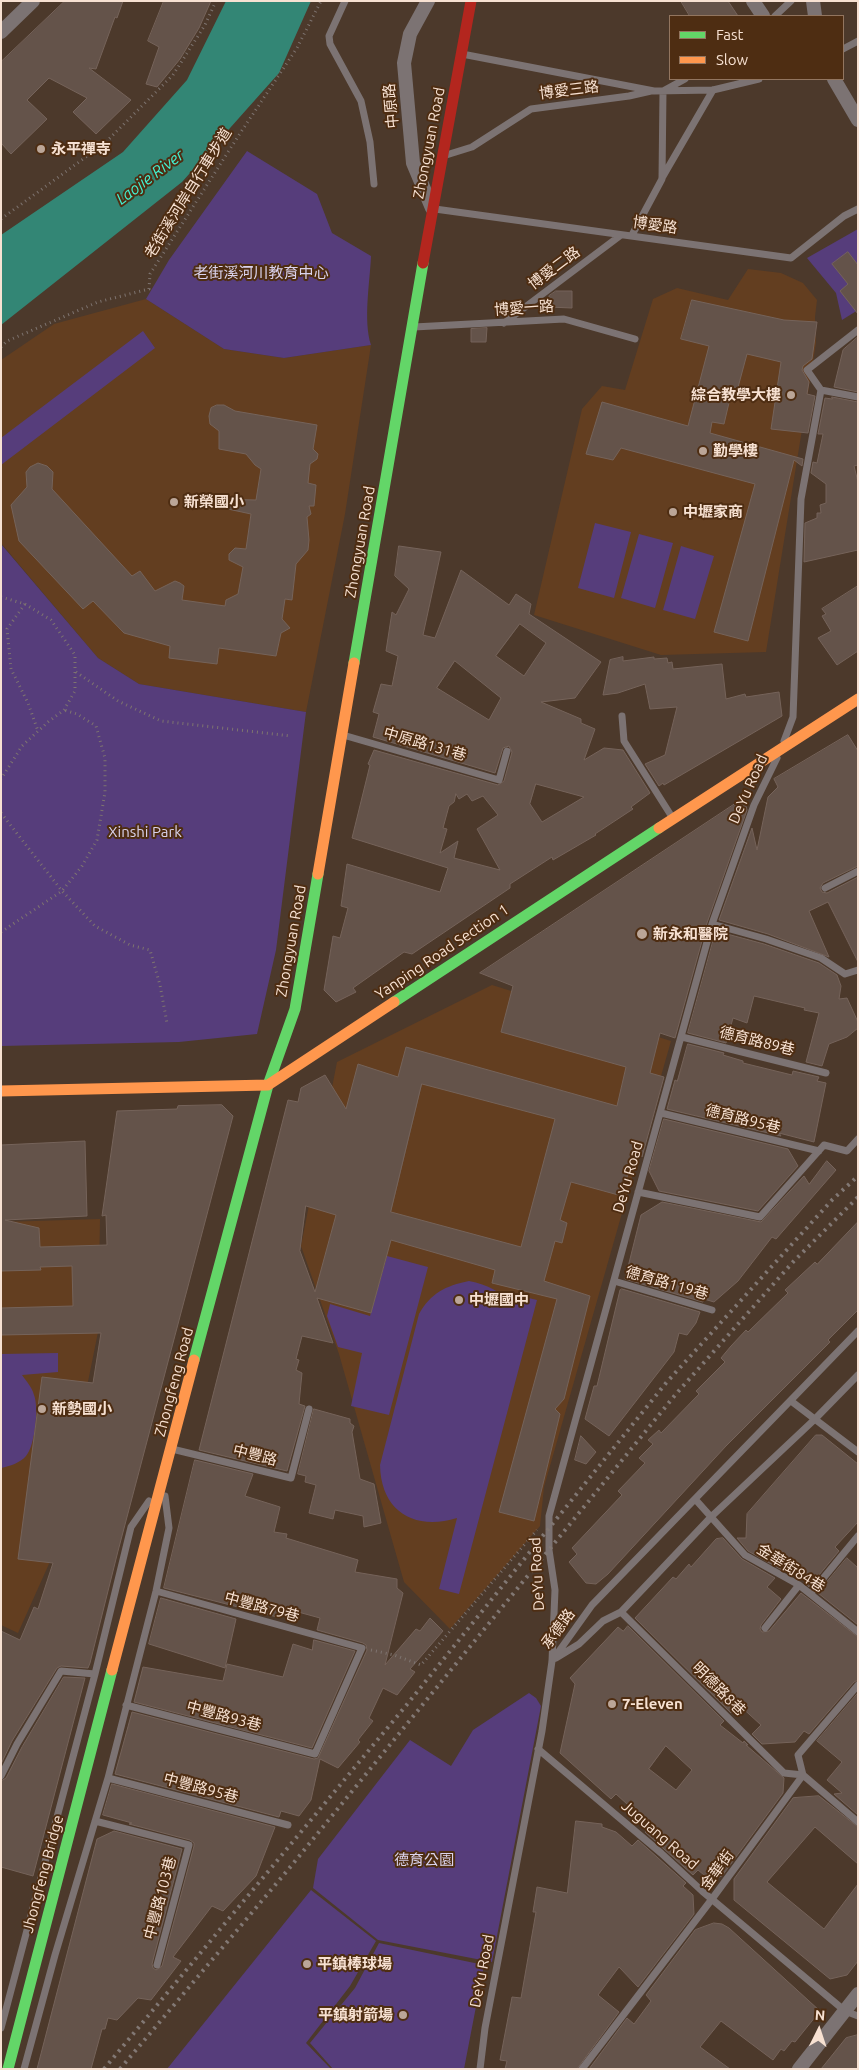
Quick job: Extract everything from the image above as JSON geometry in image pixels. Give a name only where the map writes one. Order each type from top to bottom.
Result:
[{"type":"main road","name":"Zhongyuan Road","points":[[268,1085],[295,1009],[440,157],[471,1]]},
{"type":"main road","name":"Yanping Road Section 1","points":[[268,1085],[672,818],[858,699]]},
{"type":"main road","points":[[1,1091],[268,1085]]},
{"type":"main road","name":"Zhongfeng Road","points":[[107,1687],[164,1481],[268,1085]]},
{"type":"main road","name":"Jhongfeng Bridge","points":[[8,2069],[107,1687]]},
{"type":"street","points":[[1,32],[33,1]]},
{"type":"street","name":"中原路","points":[[428,1],[410,34],[404,63],[413,163],[432,208]]},
{"type":"street","points":[[753,1],[762,15]]},
{"type":"street","points":[[813,1],[815,15]]},
{"type":"street","points":[[835,80],[858,120]]},
{"type":"street","points":[[799,2069],[852,2013],[858,1994]]},
{"type":"lane","points":[[345,1],[329,36],[330,44],[361,101],[370,142],[374,184]]},
{"type":"lane","points":[[775,15],[792,1]]},
{"type":"lane","points":[[844,48],[858,41]]},
{"type":"lane","name":"博愛三路","points":[[461,54],[654,91],[713,90],[755,80]]},
{"type":"lane","points":[[662,179],[664,91],[683,80]]},
{"type":"lane","points":[[632,235],[713,90]]},
{"type":"lane","name":"博愛三路","points":[[440,157],[472,148],[531,109],[654,91]]},
{"type":"lane","name":"博愛路","points":[[432,208],[791,258],[844,216],[858,208]]},
{"type":"lane","name":"博愛二路","points":[[503,323],[621,235]]},
{"type":"lane","name":"博愛一路","points":[[412,327],[564,319],[635,340]]},
{"type":"lane","points":[[858,330],[807,370],[821,390],[858,397]]},
{"type":"lane","name":"DeYu Road","points":[[480,2069],[485,2028],[538,1749],[552,1661],[555,1590],[549,1550],[549,1516],[712,924],[754,805],[781,750],[793,717],[801,499],[821,390]]},
{"type":"lane","points":[[622,716],[624,741],[672,818]]},
{"type":"lane","name":"中原路131巷","points":[[342,734],[499,780],[508,751]]},
{"type":"lane","points":[[825,888],[858,871]]},
{"type":"lane","points":[[712,924],[821,958],[845,974],[858,970]]},
{"type":"lane","name":"德育路89巷","points":[[682,1037],[826,1072]]},
{"type":"lane","name":"德育路95巷","points":[[661,1113],[819,1151],[824,1145],[848,1151],[858,1139]]},
{"type":"lane","points":[[638,1192],[760,1217],[819,1151]]},
{"type":"lane","name":"德育路119巷","points":[[614,1282],[712,1310]]},
{"type":"lane","name":"承德路","points":[[552,1661],[592,1605],[858,1331]]},
{"type":"lane","points":[[852,1338],[858,1343]]},
{"type":"lane","name":"承德路","points":[[552,1661],[580,1644],[603,1621],[621,1612],[712,1516],[815,1419],[858,1375]]},
{"type":"lane","points":[[790,1401],[858,1452]]},
{"type":"lane","name":"中豐路","points":[[172,1449],[291,1478],[309,1409]]},
{"type":"lane","points":[[24,2069],[108,1778],[156,1592],[169,1528],[164,1481]]},
{"type":"lane","points":[[1,2028],[131,1527],[164,1481]]},
{"type":"lane","name":"金華街84巷","points":[[695,1499],[745,1555],[799,1584],[858,1632]]},
{"type":"lane","points":[[811,1594],[858,1536]]},
{"type":"lane","points":[[765,1628],[799,1584]]},
{"type":"lane","name":"中豐路79巷","points":[[156,1592],[362,1648]]},
{"type":"lane","name":"明德路8巷","points":[[621,1612],[784,1773],[802,1775]]},
{"type":"lane","name":"中豐路93巷","points":[[126,1705],[315,1754],[362,1648]]},
{"type":"lane","points":[[1,1776],[17,1744],[61,1671],[94,1674]]},
{"type":"lane","points":[[858,1685],[798,1755],[802,1775],[858,1822]]},
{"type":"lane","name":"Juguang Road","points":[[538,1749],[661,1853],[712,1900],[852,2013]]},
{"type":"lane","name":"金華街","points":[[582,2069],[712,1900],[802,1775]]},
{"type":"lane","name":"中豐路95巷","points":[[108,1778],[288,1825]]},
{"type":"lane","name":"中豐路103巷","points":[[95,1821],[189,1845],[157,1964]]},
{"type":"path","points":[[1,219],[105,143],[173,75],[205,25],[216,1]]},
{"type":"path","name":"老街溪河岸自行車步道","points":[[1,346],[7,341],[98,302],[149,289],[150,274],[238,134],[297,48],[321,1]]},
{"type":"path","points":[[1,597],[25,604],[51,620],[75,655],[75,691],[64,710],[22,746],[1,779]]},
{"type":"path","points":[[25,604],[7,628],[12,669],[28,703],[38,732]]},
{"type":"path","points":[[75,672],[118,701],[162,720],[291,736]]},
{"type":"path","points":[[1,932],[62,890],[82,866],[97,840],[106,792],[105,758],[96,726],[78,714],[64,710]]},
{"type":"path","points":[[1,813],[62,890],[95,926],[130,945],[150,950],[160,985],[167,1023]]},
{"type":"path","points":[[362,1648],[394,1655],[421,1665],[549,1516]]},
{"type":"shaded area","name":"中壢家商","points":[[748,269],[781,273],[803,283],[817,300],[815,317],[816,343],[766,652],[661,655],[534,615],[582,409],[602,386],[625,390],[653,299],[677,288],[728,300]]},
{"type":"shaded area","name":"新榮國小","points":[[146,299],[224,349],[284,358],[371,345],[345,514],[306,712],[139,684],[98,658],[1,543],[1,360],[54,324]]},
{"type":"shaded area","name":"中壢國中","points":[[492,985],[671,1041],[544,1487],[540,1526],[450,1629],[404,1582],[339,1354],[301,1246],[337,1062]]},
{"type":"shaded area","name":"新勢國小","points":[[100,1219],[98,1332],[67,1486],[61,1537],[18,1633],[1,1625],[1,1222]]},
{"type":"green space","name":"老街溪河川教育中心","points":[[247,151],[317,194],[332,233],[371,256],[367,324],[371,345],[284,358],[224,349],[146,299],[169,260]]},
{"type":"green space","points":[[858,229],[858,310],[842,320],[836,293],[807,258]]},
{"type":"green space","points":[[143,331],[155,348],[1,465],[1,438]]},
{"type":"green space","points":[[595,523],[631,532],[614,598],[578,588]]},
{"type":"green space","points":[[639,534],[673,543],[655,608],[621,598]]},
{"type":"green space","name":"Xinshi Park","points":[[1,544],[98,658],[139,684],[306,712],[276,950],[257,1034],[179,1042],[1,1046]]},
{"type":"green space","points":[[681,546],[714,556],[695,619],[663,610]]},
{"type":"green space","points":[[387,1256],[428,1267],[389,1415],[351,1406],[362,1353],[338,1347],[327,1316],[330,1304],[370,1316]]},
{"type":"green space","points":[[469,1281],[494,1289],[513,1306],[516,1295],[537,1300],[459,1594],[439,1589],[457,1518],[427,1522],[403,1514],[394,1506],[387,1495],[382,1481],[380,1465],[419,1314],[428,1301],[446,1288]]},
{"type":"green space","points":[[58,1353],[58,1372],[22,1375],[32,1389],[35,1401],[36,1417],[32,1444],[24,1458],[15,1464],[1,1468],[1,1354]]},
{"type":"green space","name":"德育公園","points":[[529,1693],[536,1698],[541,1706],[492,1962],[378,1940],[313,1888],[318,1859],[410,1740],[451,1766],[473,1730]]},
{"type":"green space","name":"平鎮棒球場","points":[[311,1890],[376,1941],[350,1986],[306,2043],[331,2069],[167,2069]]},
{"type":"green space","name":"平鎮射箭場","points":[[379,1943],[484,1965],[464,2069],[333,2069],[310,2043],[355,1988]]},
{"type":"water","name":"Laojie River","points":[[226,1],[311,1],[279,73],[182,182],[1,325],[1,235],[123,152],[187,80]]},
{"type":"building","points":[[65,1],[123,1],[117,18],[115,17],[96,69],[89,68],[131,100],[96,134],[73,112],[87,98],[49,78],[27,100],[47,119],[11,154],[1,143],[1,62]]},
{"type":"building","points":[[164,1],[211,1],[199,28],[180,59],[157,87],[146,84],[159,47],[148,41]]},
{"type":"building","points":[[681,1],[728,1],[737,15],[689,15]]},
{"type":"building","points":[[848,252],[858,265],[858,314],[840,291],[848,284],[832,264]]},
{"type":"building","points":[[556,291],[572,291],[572,308],[548,307],[549,296]]},
{"type":"building","points":[[692,300],[784,320],[817,322],[812,359],[803,366],[802,370],[809,382],[807,394],[815,396],[808,433],[771,429],[781,362],[747,354],[737,391],[732,390],[724,424],[712,422],[710,433],[803,459],[802,466],[794,460],[748,641],[714,632],[755,484],[621,448],[613,460],[586,454],[602,402],[688,426],[709,346],[681,339]]},
{"type":"building","points":[[487,328],[486,342],[471,342],[471,329]]},
{"type":"building","points":[[858,337],[858,392],[834,387],[843,350]]},
{"type":"building","points":[[832,397],[858,402],[858,465],[854,466],[858,482],[858,550],[804,562],[805,523],[817,518],[817,513],[821,513],[820,505],[826,503],[826,484],[811,473],[813,462],[817,463],[823,434],[818,434],[825,398],[832,399]]},
{"type":"building","points":[[217,405],[224,405],[235,411],[317,425],[313,449],[318,454],[317,459],[310,464],[308,483],[316,485],[314,506],[309,506],[311,514],[307,517],[308,550],[296,564],[292,600],[285,599],[282,619],[290,628],[281,633],[276,656],[219,648],[217,664],[169,658],[170,646],[124,633],[93,601],[83,609],[19,541],[11,505],[27,487],[26,472],[30,467],[38,463],[47,466],[53,472],[52,489],[132,576],[140,571],[155,591],[175,581],[184,586],[182,600],[225,606],[226,600],[238,594],[243,567],[229,560],[229,554],[235,548],[246,549],[251,514],[214,506],[215,499],[256,500],[261,469],[246,454],[219,449],[219,431],[210,424],[209,416],[211,408]]},
{"type":"building","points":[[399,546],[441,552],[423,635],[435,638],[461,570],[509,605],[516,594],[531,604],[529,614],[601,662],[575,698],[541,702],[581,719],[581,723],[595,729],[584,760],[604,748],[623,750],[650,793],[631,807],[633,809],[596,835],[553,860],[552,857],[510,884],[510,888],[412,954],[404,952],[353,988],[356,992],[336,1002],[324,990],[333,936],[340,938],[348,908],[341,906],[347,864],[440,892],[448,868],[352,838],[370,765],[368,764],[374,750],[498,785],[504,781],[512,752],[509,746],[503,748],[495,773],[373,737],[379,714],[373,712],[381,684],[392,686],[398,656],[386,651],[392,612],[396,615],[409,589],[395,576]],"holes":[[[520,624],[546,643],[524,676],[496,656]],[[455,661],[501,698],[489,720],[437,688]],[[536,784],[584,797],[542,822],[530,804]],[[456,794],[459,799],[467,794],[472,801],[483,796],[498,815],[477,829],[500,870],[454,858],[458,841],[440,853],[447,829],[443,828],[449,806],[454,802]]]},
{"type":"building","points":[[858,586],[858,651],[837,665],[818,638],[831,631],[822,616],[826,614],[822,609]]},
{"type":"building","points":[[623,657],[623,661],[654,657],[654,659],[667,658],[668,663],[672,662],[673,669],[722,664],[726,699],[745,694],[746,697],[779,692],[782,716],[664,785],[663,783],[659,786],[645,764],[665,755],[677,707],[650,709],[645,684],[618,693],[603,695],[610,660]]},
{"type":"building","points":[[848,735],[858,751],[858,866],[823,883],[820,888],[822,892],[827,893],[858,877],[858,962],[828,902],[809,911],[829,957],[768,934],[719,920],[752,828],[757,850],[768,797],[778,787],[774,779]]},
{"type":"building","points":[[744,798],[747,810],[707,923],[675,1038],[660,1033],[650,1073],[664,1077],[642,1157],[636,1144],[622,1196],[571,1182],[560,1220],[567,1223],[562,1243],[555,1241],[544,1281],[590,1296],[564,1399],[555,1409],[560,1414],[534,1521],[499,1512],[557,1299],[492,1283],[495,1270],[391,1240],[371,1313],[317,1298],[333,1343],[302,1336],[296,1359],[299,1360],[296,1370],[302,1373],[299,1404],[305,1406],[287,1471],[199,1450],[288,1100],[298,1102],[301,1088],[325,1075],[346,1109],[358,1064],[398,1077],[406,1047],[617,1106],[626,1067],[501,1032],[513,986],[480,973]],"holes":[[[422,1084],[555,1119],[521,1247],[391,1212]],[[306,1206],[336,1215],[315,1292],[300,1251]]]},
{"type":"building","points":[[716,931],[764,944],[819,963],[837,975],[841,986],[839,999],[847,998],[858,1022],[858,1028],[847,1037],[829,1044],[822,1066],[806,1062],[819,1013],[804,1010],[805,1008],[754,996],[747,1023],[733,1018],[726,1043],[688,1033]]},
{"type":"building","points":[[688,1044],[724,1053],[723,1055],[743,1061],[743,1063],[792,1075],[793,1071],[819,1077],[817,1081],[826,1083],[814,1142],[667,1109]]},
{"type":"building","points":[[222,1105],[233,1116],[90,1663],[88,1668],[61,1666],[57,1668],[12,1741],[1,1764],[1,1631],[20,1640],[34,1607],[38,1609],[53,1563],[18,1559],[42,1377],[93,1383],[101,1333],[1,1335],[1,1308],[73,1306],[72,1266],[40,1267],[41,1270],[1,1271],[1,1145],[85,1141],[87,1216],[5,1220],[39,1228],[40,1247],[107,1245],[106,1215],[102,1216],[117,1111],[177,1109],[178,1106]]},
{"type":"building","points":[[664,1119],[788,1149],[798,1166],[758,1211],[659,1191],[649,1171]]},
{"type":"building","points":[[827,1161],[836,1170],[776,1239],[772,1237],[738,1281],[714,1302],[704,1299],[703,1302],[625,1279],[641,1215],[662,1202],[761,1222],[804,1176],[809,1184]]},
{"type":"building","points":[[858,1222],[858,1310],[828,1340],[830,1342],[726,1446],[608,1574],[596,1584],[586,1583],[569,1562],[577,1554],[572,1548],[622,1495],[618,1491],[645,1463],[639,1458],[653,1444],[648,1440],[659,1430],[661,1433],[699,1394],[696,1391],[725,1362],[721,1358],[746,1330],[748,1332],[788,1293],[785,1290],[815,1262],[817,1264]]},
{"type":"building","points":[[620,1290],[700,1312],[696,1323],[687,1335],[679,1333],[674,1352],[609,1436],[585,1419],[594,1386],[597,1386]]},
{"type":"building","points":[[314,1409],[350,1419],[350,1423],[354,1426],[352,1432],[360,1479],[374,1484],[381,1523],[364,1527],[363,1516],[335,1510],[333,1519],[309,1513],[316,1485],[305,1482],[306,1476],[298,1474]]},
{"type":"building","points":[[816,1435],[822,1435],[858,1464],[858,1522],[835,1547],[839,1551],[809,1587],[807,1585],[810,1581],[788,1564],[782,1570],[748,1551],[737,1538],[746,1538],[747,1514]]},
{"type":"building","points":[[581,1436],[596,1452],[586,1464],[575,1460]]},
{"type":"building","points":[[195,1460],[253,1474],[245,1496],[280,1507],[274,1532],[287,1534],[286,1538],[358,1560],[355,1572],[397,1579],[397,1588],[403,1593],[385,1665],[416,1629],[420,1631],[430,1618],[443,1631],[410,1669],[415,1672],[397,1695],[383,1688],[369,1718],[373,1721],[358,1740],[360,1742],[338,1768],[320,1759],[311,1800],[299,1816],[281,1811],[279,1817],[115,1774],[132,1712],[314,1759],[318,1758],[367,1650],[366,1645],[363,1643],[317,1630],[320,1618],[280,1607],[277,1617],[164,1588]]},
{"type":"building","points":[[723,1538],[742,1559],[775,1578],[767,1587],[781,1599],[761,1625],[760,1629],[762,1632],[769,1631],[801,1593],[858,1637],[858,1680],[854,1682],[809,1734],[804,1731],[795,1742],[762,1744],[752,1734],[761,1725],[738,1704],[731,1713],[635,1618],[673,1577],[676,1579],[689,1564],[691,1567],[716,1539]]},
{"type":"building","points":[[847,1558],[858,1568],[858,1625],[818,1593]]},
{"type":"building","points":[[161,1598],[236,1619],[225,1668],[149,1644]]},
{"type":"building","points":[[628,1626],[724,1721],[720,1725],[743,1743],[744,1741],[748,1745],[746,1745],[784,1778],[783,1793],[722,1876],[710,1880],[698,1870],[693,1875],[645,1832],[651,1826],[616,1794],[611,1799],[560,1753],[575,1684],[570,1678],[618,1627],[623,1631]],"holes":[[[666,1746],[692,1770],[676,1790],[649,1769]]]},
{"type":"building","points":[[314,1640],[355,1651],[312,1748],[134,1702],[143,1667],[223,1681],[227,1664],[283,1677],[293,1644],[312,1650]]},
{"type":"building","points":[[64,1677],[85,1678],[33,1876],[1,1867],[1,1781],[6,1778],[22,1747]]},
{"type":"building","points":[[858,1693],[858,1815],[834,1794],[842,1793],[827,1780],[842,1762],[817,1741]]},
{"type":"building","points":[[112,1784],[275,1827],[256,1876],[223,1911],[212,1906],[173,1957],[181,1961],[151,2000],[138,1998],[117,2020],[108,2018],[105,2029],[102,2029],[91,2069],[37,2069],[97,1839],[114,1831],[182,1849],[152,1964],[156,1970],[162,1966],[194,1846],[194,1843],[190,1840],[103,1815]]},
{"type":"building","points":[[819,1796],[858,1827],[858,1864],[815,1827],[767,1882],[824,1929],[858,1884],[858,1961],[847,1975],[830,1979],[734,1900],[734,1879],[793,1798]]},
{"type":"building","points":[[576,1821],[602,1824],[602,1827],[616,1832],[632,1846],[638,1840],[686,1883],[683,1886],[693,1895],[694,1914],[638,1987],[619,1967],[598,1995],[619,2012],[577,2069],[505,2069],[507,2061],[500,2060],[512,1997],[521,1998],[536,1912],[533,1912],[537,1887],[567,1893]]},
{"type":"building","points":[[714,1923],[722,1924],[729,1928],[820,2011],[795,2042],[792,2041],[784,2051],[781,2049],[773,2060],[721,2021],[700,2047],[730,2069],[589,2069],[627,2018],[634,2024],[651,2001],[646,1995],[695,1930]]},
{"type":"building","points":[[858,2035],[858,2069],[821,2069],[846,2038]]},
{"type":"railway","points":[[104,2069],[409,1702],[666,1383],[832,1200],[858,1176]]},
{"type":"railway","points":[[120,2069],[287,1871],[676,1394],[793,1262],[858,1197]]},
{"type":"traffic: fast","points":[[354,663],[423,263]]},
{"type":"traffic: fast","points":[[394,1002],[659,828]]},
{"type":"traffic: fast","points":[[194,1360],[268,1085],[295,1009],[318,874]]},
{"type":"traffic: fast","points":[[8,2069],[112,1670]]},
{"type":"traffic: slow","points":[[318,874],[354,663]]},
{"type":"traffic: slow","points":[[659,828],[858,699]]},
{"type":"traffic: slow","points":[[1,1091],[268,1085],[394,1002]]},
{"type":"traffic: slow","points":[[112,1670],[194,1360]]},
{"type":"traffic: jam","points":[[423,263],[471,1]]},
{"type":"place","name":"永平禪寺","points":[[41,149]]},
{"type":"place","name":"綜合教學大樓","points":[[791,395]]},
{"type":"place","name":"勤學樓","points":[[703,451]]},
{"type":"place","name":"新榮國小","points":[[174,502]]},
{"type":"place","name":"中壢家商","points":[[673,512]]},
{"type":"place","name":"新永和醫院","points":[[642,934]]},
{"type":"place","name":"中壢國中","points":[[459,1300]]},
{"type":"place","name":"新勢國小","points":[[42,1409]]},
{"type":"place","name":"7-Eleven","points":[[612,1704]]},
{"type":"place","name":"平鎮棒球場","points":[[307,1964]]},
{"type":"place","name":"平鎮射箭場","points":[[403,2015]]}]
